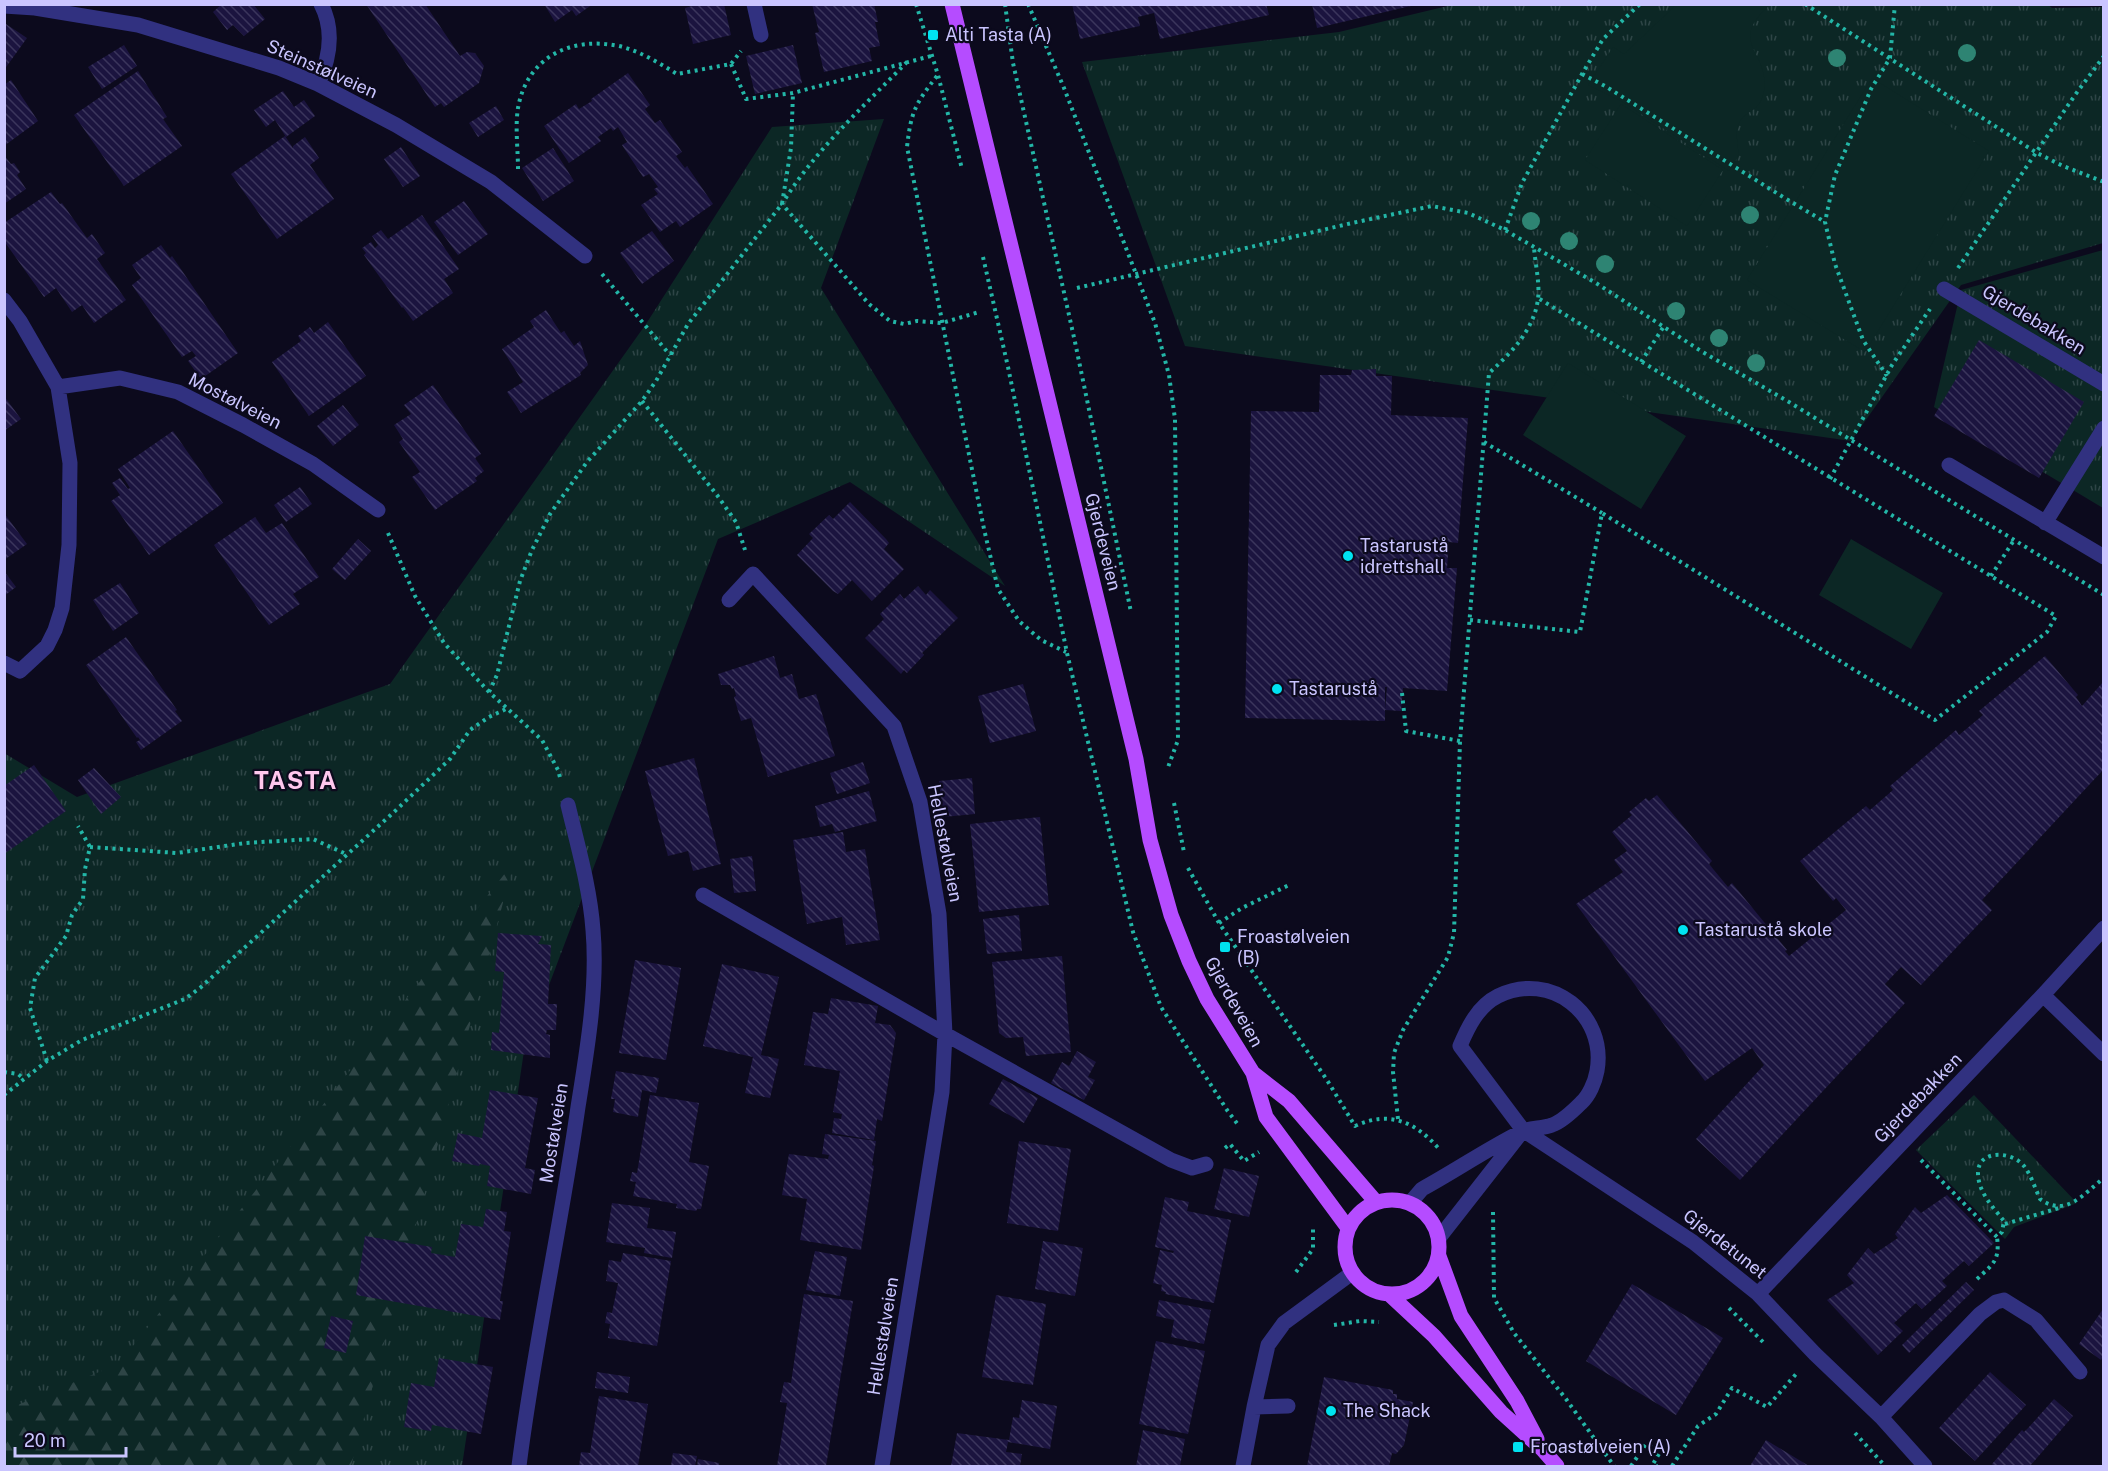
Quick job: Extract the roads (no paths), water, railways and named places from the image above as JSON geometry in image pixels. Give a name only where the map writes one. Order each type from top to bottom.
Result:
[{"type":"main road","name":"Gjerdeveien","points":[[952,4],[1136,759],[1150,840],[1168,904],[1188,961],[1207,999],[1253,1073],[1266,1117],[1348,1228]]},
{"type":"main road","name":"Gjerdeveien","points":[[1253,1073],[1289,1101],[1376,1202]]},
{"type":"main road","points":[[1439,1256],[1434,1269],[1416,1288],[1390,1295],[1375,1292],[1362,1284],[1352,1273],[1345,1258],[1344,1243],[1348,1228],[1355,1217],[1364,1208],[1376,1202],[1399,1200],[1410,1203],[1423,1211],[1433,1223],[1438,1238],[1439,1256],[1461,1316],[1517,1401],[1542,1450]]},
{"type":"main road","points":[[1390,1295],[1434,1336],[1501,1412],[1557,1467]]},
{"type":"street","points":[[318,84],[327,60],[330,42],[329,23],[321,4]]},
{"type":"street","points":[[754,4],[761,36]]},
{"type":"street","name":"Steinstølveien","points":[[4,6],[35,8],[138,25],[279,68],[318,84],[387,120],[491,182],[585,256]]},
{"type":"street","name":"Gjerdebakken","points":[[1944,289],[2103,384]]},
{"type":"street","points":[[4,300],[20,321],[58,387],[70,464],[69,546],[62,608],[55,630],[47,646],[20,671],[4,663]]},
{"type":"street","name":"Mostølveien","points":[[58,387],[120,378],[178,392],[313,464],[378,510]]},
{"type":"street","points":[[2045,523],[2103,428]]},
{"type":"street","points":[[1949,465],[2103,557]]},
{"type":"street","name":"Hellestølveien","points":[[729,600],[753,574],[894,726],[920,802],[930,857],[939,914],[945,1034],[942,1092],[882,1467]]},
{"type":"street","name":"Mostølveien","points":[[519,1467],[588,1044],[592,991],[594,932],[590,902],[568,805]]},
{"type":"street","points":[[703,895],[1171,1160],[1192,1168],[1206,1164]]},
{"type":"street","name":"Gjerdebakken","points":[[1758,1294],[2043,995],[2103,928]]},
{"type":"street","points":[[1410,1203],[1422,1189],[1523,1130],[1553,1125],[1583,1102],[1595,1081],[1599,1058],[1596,1035],[1584,1014],[1566,998],[1544,990],[1520,989],[1497,997],[1478,1012],[1460,1046],[1523,1130]]},
{"type":"street","points":[[2043,995],[2103,1054]]},
{"type":"street","points":[[1438,1238],[1523,1130]]},
{"type":"street","name":"Gjerdetunet","points":[[1523,1130],[1694,1242],[1758,1294],[1815,1354],[1881,1417],[1925,1467]]},
{"type":"street","points":[[1243,1467],[1268,1345],[1284,1323],[1352,1273]]},
{"type":"street","points":[[1881,1417],[1980,1314],[1996,1302],[2004,1300],[2036,1320],[2079,1372]]},
{"type":"street","points":[[1254,1407],[1288,1406]]},
{"type":"place","name":"Alti Tasta (A)","points":[[933,35]]},
{"type":"place","name":"Tastarustå idrettshall","points":[[1348,556]]},
{"type":"place","name":"Tastarustå","points":[[1277,689]]},
{"type":"place","name":"Tastarustå skole","points":[[1683,930]]},
{"type":"place","name":"Froastølveien (B)","points":[[1225,947]]},
{"type":"place","name":"The Shack","points":[[1331,1411]]},
{"type":"place","name":"Froastølveien (A)","points":[[1518,1447]]},
{"type":"district","name":"TASTA","points":[[296,781]]}]
